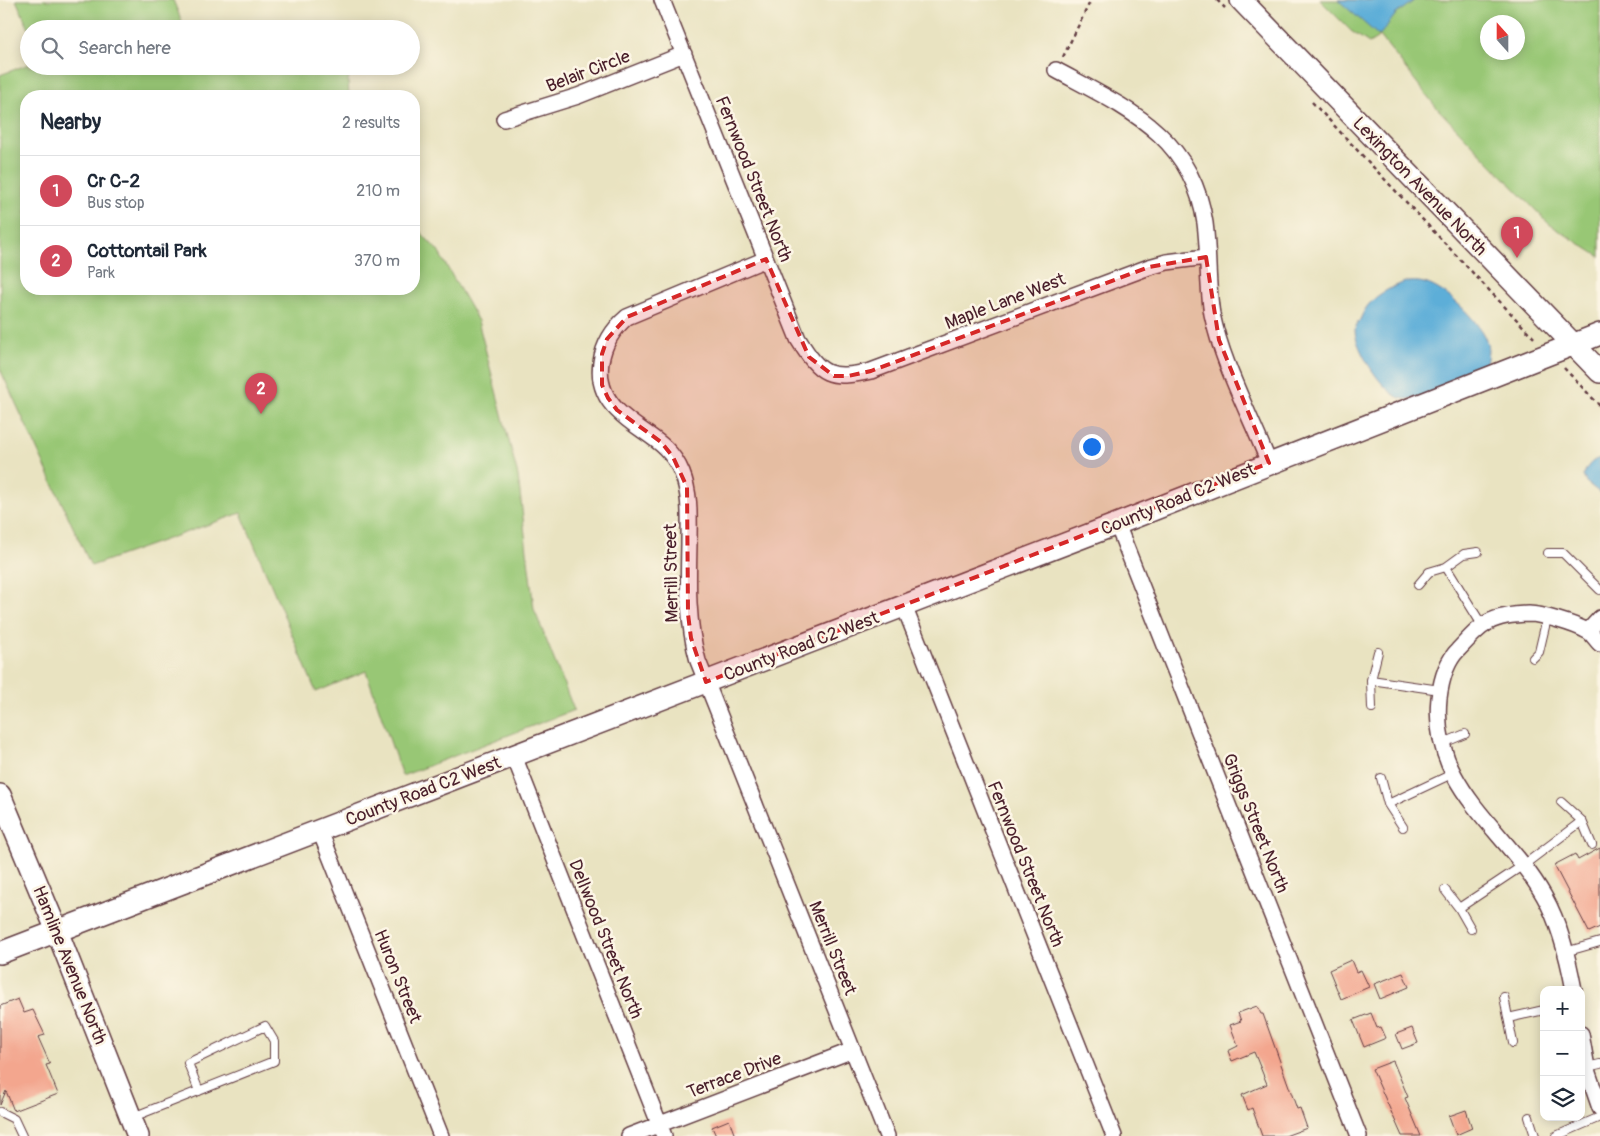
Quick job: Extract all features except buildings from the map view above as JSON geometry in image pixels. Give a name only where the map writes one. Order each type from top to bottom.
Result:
[{"type":"street","name":"Fernwood Street North","points":[[662,0],[798,339],[809,357],[819,368]]},
{"type":"street","name":"Lexington Avenue North","points":[[1236,7],[1600,372]]},
{"type":"street","name":"Belair Circle","points":[[504,119],[578,96],[684,54]]},
{"type":"street","points":[[1056,70],[1138,117],[1159,133],[1176,150],[1198,191],[1205,224],[1206,257],[1212,313],[1219,340],[1269,462]]},
{"type":"street","name":"Maple Lane West","points":[[819,368],[834,376],[848,376],[871,371],[1148,267],[1167,262],[1206,257]]},
{"type":"street","name":"Merrill Street","points":[[766,259],[626,317],[616,326],[607,339],[600,369],[602,385],[608,398],[623,415],[660,442],[673,456],[687,488],[689,508],[688,614],[691,638],[706,682],[888,1136]]},
{"type":"street","name":"County Road C2 West","points":[[0,953],[1117,524],[1269,462],[1600,334]]},
{"type":"street","name":"Griggs Street North","points":[[1117,524],[1359,1136]]},
{"type":"street","name":"Fernwood Street North","points":[[904,606],[1114,1136]]},
{"type":"street","points":[[1573,986],[1566,952],[1545,898],[1525,864],[1472,806],[1452,774],[1441,744],[1438,713],[1440,690],[1454,654],[1482,625],[1505,614],[1534,614],[1547,618],[1588,631],[1600,644]]},
{"type":"street","points":[[1588,631],[1600,618]]},
{"type":"street","name":"Dellwood Street North","points":[[514,756],[662,1130]]},
{"type":"street","name":"Hamline Avenue North","points":[[0,795],[57,932],[134,1127]]},
{"type":"street","name":"Huron Street","points":[[320,831],[441,1136]]},
{"type":"street","points":[[1585,1044],[1594,1065],[1600,1108]]},
{"type":"street","name":"Terrace Drive","points":[[629,1136],[662,1130],[853,1050]]},
{"type":"lane","points":[[1418,585],[1430,572],[1446,567],[1464,554],[1478,552]]},
{"type":"lane","points":[[1548,553],[1563,553],[1600,590]]},
{"type":"lane","points":[[1446,567],[1482,625]]},
{"type":"lane","points":[[1533,658],[1539,652],[1547,618]]},
{"type":"lane","points":[[1372,708],[1371,680],[1378,652]]},
{"type":"lane","points":[[1371,680],[1440,690]]},
{"type":"lane","points":[[1441,744],[1465,734]]},
{"type":"lane","points":[[1388,804],[1452,774]]},
{"type":"lane","points":[[1381,778],[1388,804],[1403,827]]},
{"type":"lane","points":[[1562,802],[1582,821],[1592,845]]},
{"type":"lane","points":[[1459,908],[1525,864],[1582,821]]},
{"type":"lane","points":[[1445,890],[1459,908],[1471,929]]},
{"type":"lane","points":[[1566,952],[1600,942]]},
{"type":"lane","points":[[1504,996],[1513,1043]]},
{"type":"lane","points":[[1508,1018],[1540,1011]]},
{"type":"lane","points":[[134,1127],[199,1091],[274,1061],[274,1041],[265,1026],[188,1063],[199,1091]]},
{"type":"lane","points":[[0,1112],[14,1119],[22,1136]]},
{"type":"lane","points":[[1529,1117],[1535,1136]]},
{"type":"lane","points":[[1556,1136],[1600,1117]]},
{"type":"path","points":[[1056,70],[1091,0]]},
{"type":"path","points":[[1217,0],[1236,7]]},
{"type":"path","points":[[1310,100],[1600,406]]},
{"type":"highlighted area","points":[[1206,257],[1219,340],[1269,463],[706,682],[691,638],[688,614],[687,487],[673,457],[661,442],[617,410],[608,398],[602,385],[602,354],[607,339],[627,317],[766,259],[809,357],[834,376],[848,376],[871,371],[1149,267]]},
{"type":"green space","points":[[16,0],[173,0],[181,20],[25,20]]},
{"type":"green space","points":[[1320,0],[1600,0],[1600,257],[1549,224],[1436,107],[1380,36],[1369,43],[1351,31]]},
{"type":"green space","points":[[20,67],[20,75],[350,75],[349,90],[20,90],[20,295],[420,295],[420,232],[438,251],[478,321],[518,476],[534,609],[574,710],[402,776],[366,671],[316,692],[241,513],[91,566],[0,369],[0,75]]},
{"type":"water","points":[[1338,0],[1415,0],[1396,14],[1379,36]]},
{"type":"water","points":[[1405,282],[1419,282],[1433,286],[1454,300],[1474,320],[1486,341],[1488,350],[1484,373],[1435,394],[1414,399],[1404,399],[1396,396],[1380,381],[1365,360],[1356,338],[1355,329],[1363,312],[1372,300]]},
{"type":"water","points":[[1600,458],[1600,493],[1586,482],[1583,476],[1589,465]]},
{"type":"place","name":"Cr C-2","points":[[1517,258]]},
{"type":"place","name":"Cottontail Park","points":[[261,414]]}]
